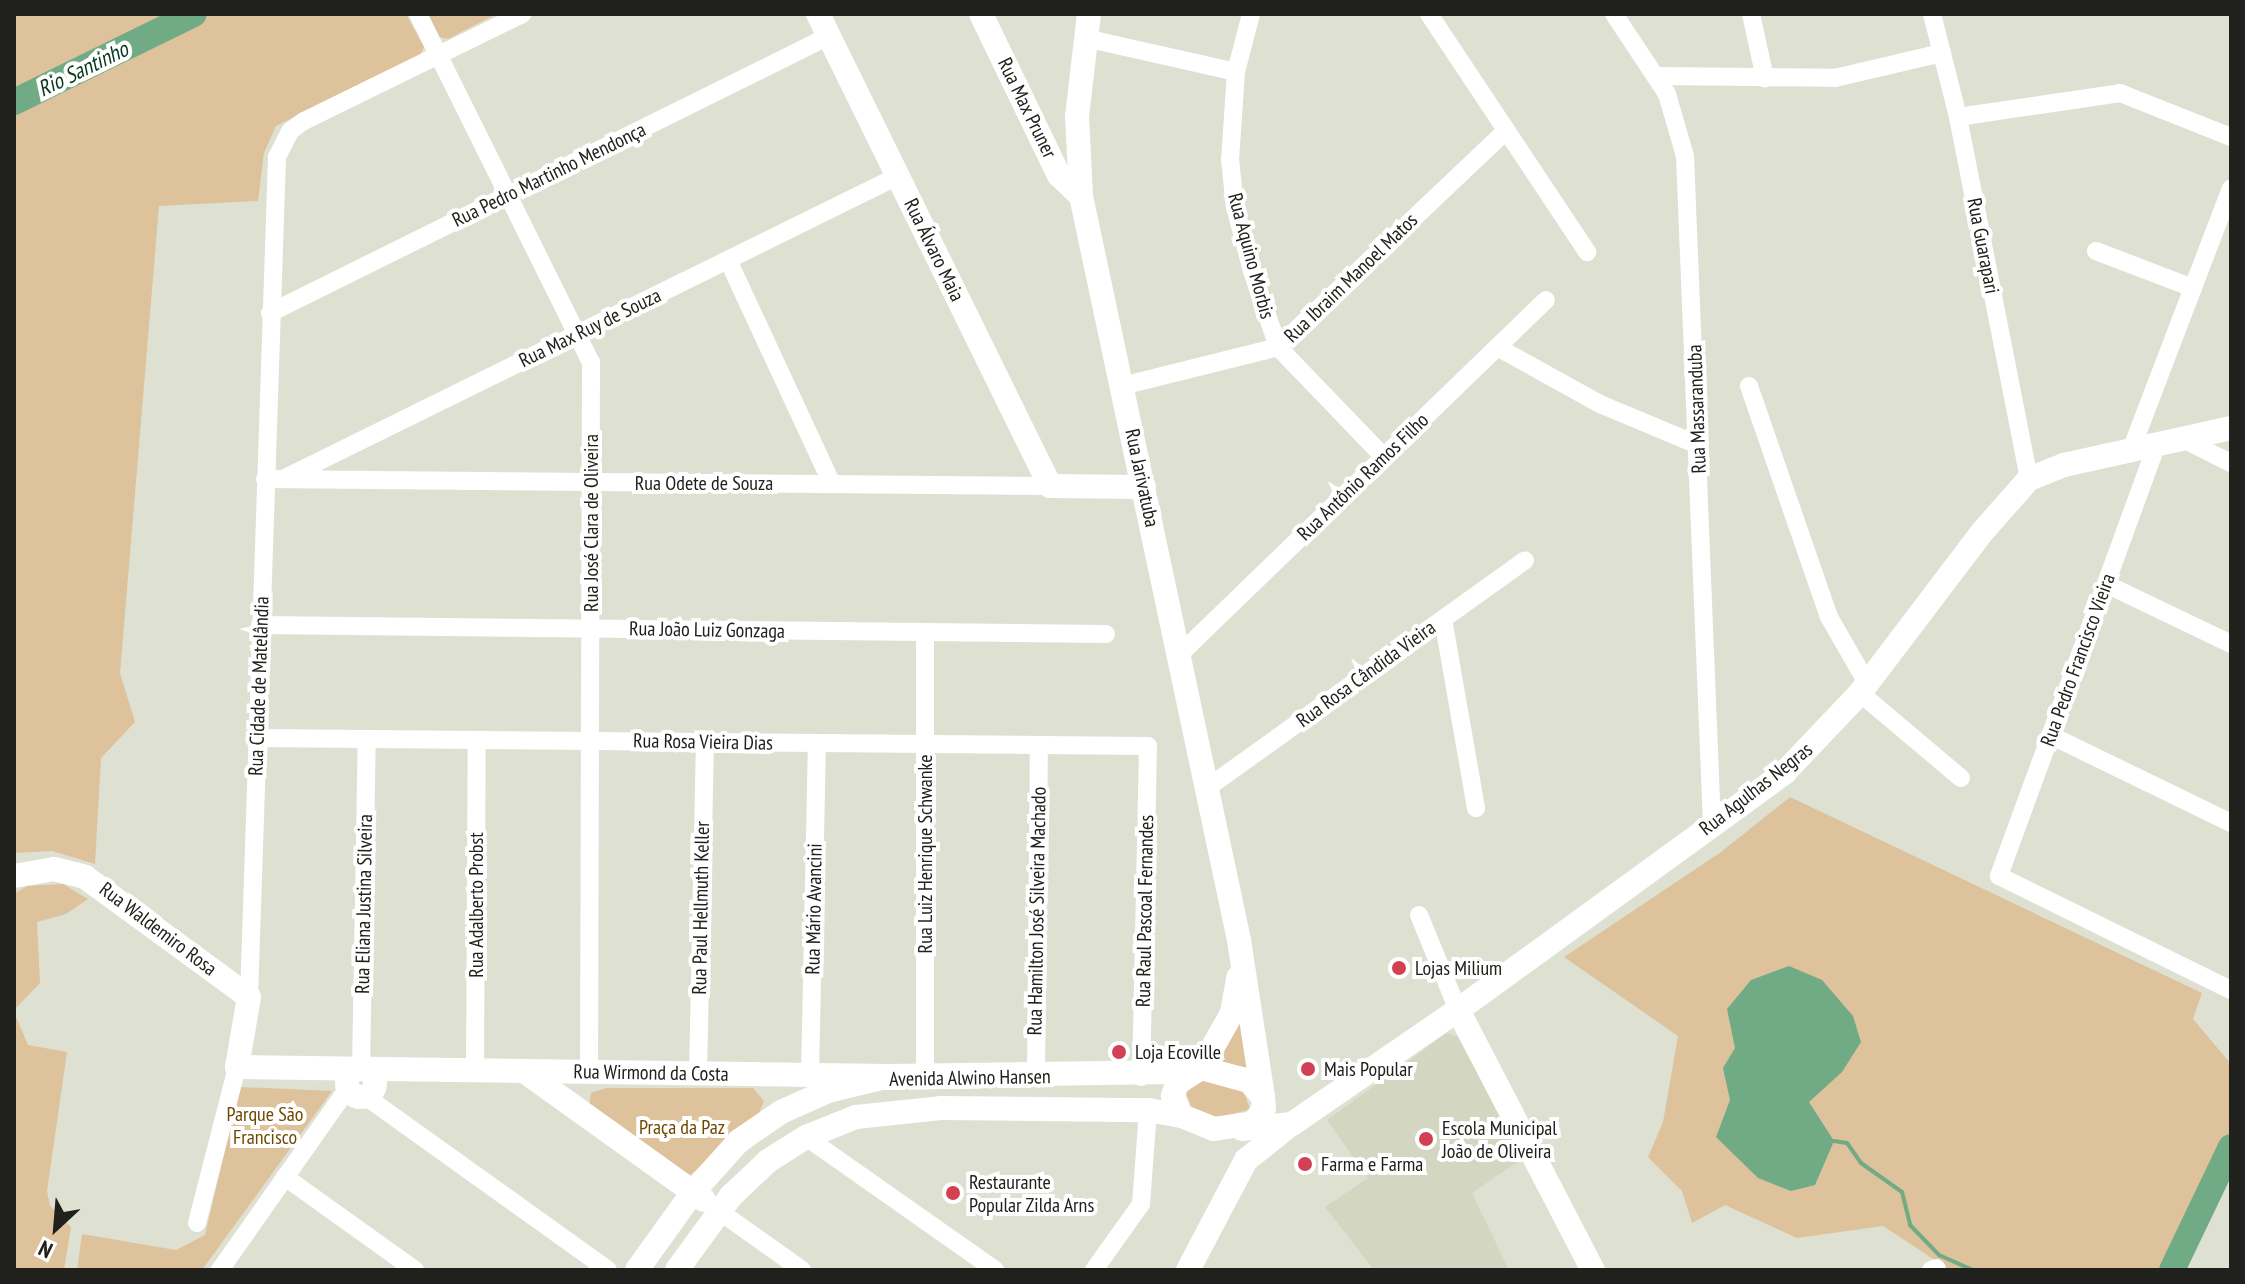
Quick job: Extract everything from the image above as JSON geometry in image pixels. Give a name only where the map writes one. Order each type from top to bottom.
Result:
[{"type":"street","name":"Rua José Clara de Oliveira","points":[[418,14],[591,362],[589,1072]]},
{"type":"street","points":[[438,55],[522,14]]},
{"type":"street","name":"Rua Álvaro Maia","points":[[818,14],[1050,486]]},
{"type":"street","name":"Rua Max Pruner","points":[[981,14],[1059,175],[1081,196]]},
{"type":"street","name":"Rua Aquino Morbis","points":[[1251,14],[1236,72],[1230,146],[1233,193],[1278,347],[1384,457]]},
{"type":"street","points":[[1429,14],[1587,252]]},
{"type":"street","name":"Rua Massaranduba","points":[[1614,14],[1674,108],[1685,156],[1712,824]]},
{"type":"street","points":[[1751,14],[1765,78]]},
{"type":"street","name":"Rua Guarapari","points":[[1932,14],[1958,117],[2029,479]]},
{"type":"street","points":[[1087,26],[1236,72]]},
{"type":"street","name":"Rua Jarivatuba","points":[[1087,26],[1077,116],[1081,196],[1239,940],[1253,1127]]},
{"type":"street","name":"Rua Pedro Martinho Mendonça","points":[[270,313],[829,36]]},
{"type":"street","points":[[1656,76],[1853,76],[1942,53]]},
{"type":"street","name":"Rua Cidade de Matelândia","points":[[197,1223],[237,1067],[249,997],[260,625],[273,480],[270,313],[274,172],[281,144],[304,121],[438,55]]},
{"type":"street","points":[[1958,117],[2120,93],[2231,137]]},
{"type":"street","name":"Rua Ibraim Manoel Matos","points":[[1122,386],[1278,347],[1507,130]]},
{"type":"street","name":"Rua Max Ruy de Souza","points":[[273,480],[898,176]]},
{"type":"street","points":[[2131,450],[2231,188]]},
{"type":"street","points":[[2096,251],[2193,288]]},
{"type":"street","points":[[728,260],[832,484]]},
{"type":"street","name":"Rua Antônio Ramos Filho","points":[[1180,654],[1546,300]]},
{"type":"street","points":[[1497,347],[1600,404],[1698,445]]},
{"type":"street","points":[[1749,386],[1829,617],[1863,688],[1961,778]]},
{"type":"street","points":[[2029,479],[2131,450],[2231,428]]},
{"type":"street","points":[[2183,439],[2231,463]]},
{"type":"street","name":"Rua Pedro Francisco Vieira","points":[[2157,444],[1999,876],[2231,990]]},
{"type":"street","name":"Rua Agulhas Negras","points":[[1253,1127],[1292,1124],[1458,1010],[1807,753],[1863,688],[1983,531],[2029,479]]},
{"type":"street","name":"Rua Odete de Souza","points":[[273,480],[1144,487]]},
{"type":"street","name":"Rua Rosa Cândida Vieira","points":[[1207,788],[1525,560]]},
{"type":"street","points":[[2106,584],[2231,644]]},
{"type":"street","points":[[1443,619],[1476,808]]},
{"type":"street","name":"Rua João Luiz Gonzaga","points":[[260,625],[1106,634]]},
{"type":"street","name":"Rua Luiz Henrique Schwanke","points":[[925,632],[925,1076]]},
{"type":"street","points":[[2050,735],[2231,823]]},
{"type":"street","name":"Rua Rosa Vieira Dias","points":[[257,738],[1148,746]]},
{"type":"street","name":"Rua Eliana Justina Silveira","points":[[361,1086],[367,739]]},
{"type":"street","name":"Rua Adalberto Probst","points":[[475,1070],[477,740]]},
{"type":"street","name":"Rua Paul Hellmuth Keller","points":[[698,1074],[705,742]]},
{"type":"street","name":"Rua Mário Avancini","points":[[810,1075],[817,743]]},
{"type":"street","name":"Rua Hamilton José Silveira Machado","points":[[1036,1076],[1039,745]]},
{"type":"street","name":"Rua Raul Pascoal Fernandes","points":[[1141,1077],[1148,746]]},
{"type":"street","name":"Rua Waldemiro Rosa","points":[[14,876],[54,869],[85,877],[249,997]]},
{"type":"street","points":[[1419,915],[1458,1010],[1593,1270]]},
{"type":"street","name":"Rua Jarivatuba","points":[[1181,1116],[1173,1096],[1177,1083],[1195,1070],[1232,1013],[1239,940]]},
{"type":"street","name":"Rua Wirmond da Costa","points":[[237,1067],[319,1068],[361,1086],[412,1070],[890,1076]]},
{"type":"street","points":[[1188,1270],[1253,1127],[1249,1081],[1195,1070]]},
{"type":"street","name":"Avenida Alwino Hansen","points":[[637,1270],[693,1192],[739,1141],[771,1118],[828,1091],[890,1076],[1141,1077],[1195,1070]]},
{"type":"street","points":[[524,1071],[802,1270]]},
{"type":"street","points":[[222,1269],[285,1177],[361,1086],[608,1270]]},
{"type":"street","name":"Rua Agulhas Negras","points":[[1253,1127],[1297,1107],[1328,1099]]},
{"type":"street","name":"Avenida Alwino Hansen","points":[[677,1270],[719,1211],[768,1161],[806,1137],[856,1117],[904,1108],[1148,1110],[1253,1127]]},
{"type":"street","points":[[1094,1270],[1141,1204],[1148,1110]]},
{"type":"street","points":[[806,1137],[995,1270]]},
{"type":"street","points":[[285,1177],[415,1270]]},
{"type":"shaded area","points":[[1789,966],[1822,980],[1853,1016],[1861,1042],[1842,1072],[1809,1102],[1834,1141],[1815,1185],[1791,1191],[1758,1178],[1716,1137],[1730,1100],[1723,1068],[1735,1048],[1727,1009],[1751,980]]},
{"type":"shaded area","name":"Escola Municipal João de Oliveira","points":[[1447,1033],[1458,1037],[1523,1158],[1472,1193],[1509,1270],[1374,1270],[1325,1207],[1368,1178],[1327,1120]]},
{"type":"green space","points":[[14,14],[406,14],[424,47],[420,55],[276,126],[264,153],[258,201],[159,206],[120,673],[135,722],[101,758],[95,864],[52,851],[14,853]]},
{"type":"green space","points":[[428,14],[496,14],[448,39],[439,37]]},
{"type":"green space","points":[[1790,797],[2202,993],[2193,1019],[2231,1064],[2231,1170],[2193,1244],[2187,1270],[1950,1270],[1883,1226],[1797,1238],[1725,1205],[1692,1223],[1682,1191],[1648,1157],[1663,1122],[1678,1036],[1564,957],[1721,852]]},
{"type":"green space","points":[[63,884],[88,899],[66,914],[37,922],[40,983],[14,1010],[14,894],[27,886]]},
{"type":"green space","points":[[1240,1003],[1250,1068],[1215,1062]]},
{"type":"green space","points":[[14,1012],[28,1045],[67,1052],[47,1191],[50,1206],[71,1227],[64,1270],[14,1270]]},
{"type":"green space","points":[[1204,1077],[1244,1092],[1250,1109],[1212,1120],[1194,1114],[1186,1093]]},
{"type":"green space","name":"Parque São Francisco","points":[[240,1087],[332,1091],[202,1270],[77,1270],[82,1234],[176,1250],[205,1235]]},
{"type":"green space","name":"Praça da Paz","points":[[606,1088],[753,1088],[764,1101],[758,1115],[689,1176],[589,1107],[591,1093]]},
{"type":"waterway","name":"Rio Santinho","points":[[14,102],[194,14]]},
{"type":"waterway","points":[[1834,1141],[1847,1143],[1861,1163],[1902,1192],[1910,1225],[1939,1255],[1973,1270]]},
{"type":"waterway","points":[[2172,1270],[2231,1147]]},
{"type":"place","name":"Lojas Milium","points":[[1399,968]]},
{"type":"place","name":"Loja Ecoville","points":[[1119,1052]]},
{"type":"place","name":"Mais Popular","points":[[1308,1069]]},
{"type":"place","name":"Escola Municipal João de Oliveira","points":[[1426,1139]]},
{"type":"place","name":"Farma e Farma","points":[[1305,1164]]},
{"type":"place","name":"Restaurante Popular Zilda Arns","points":[[953,1193]]}]
